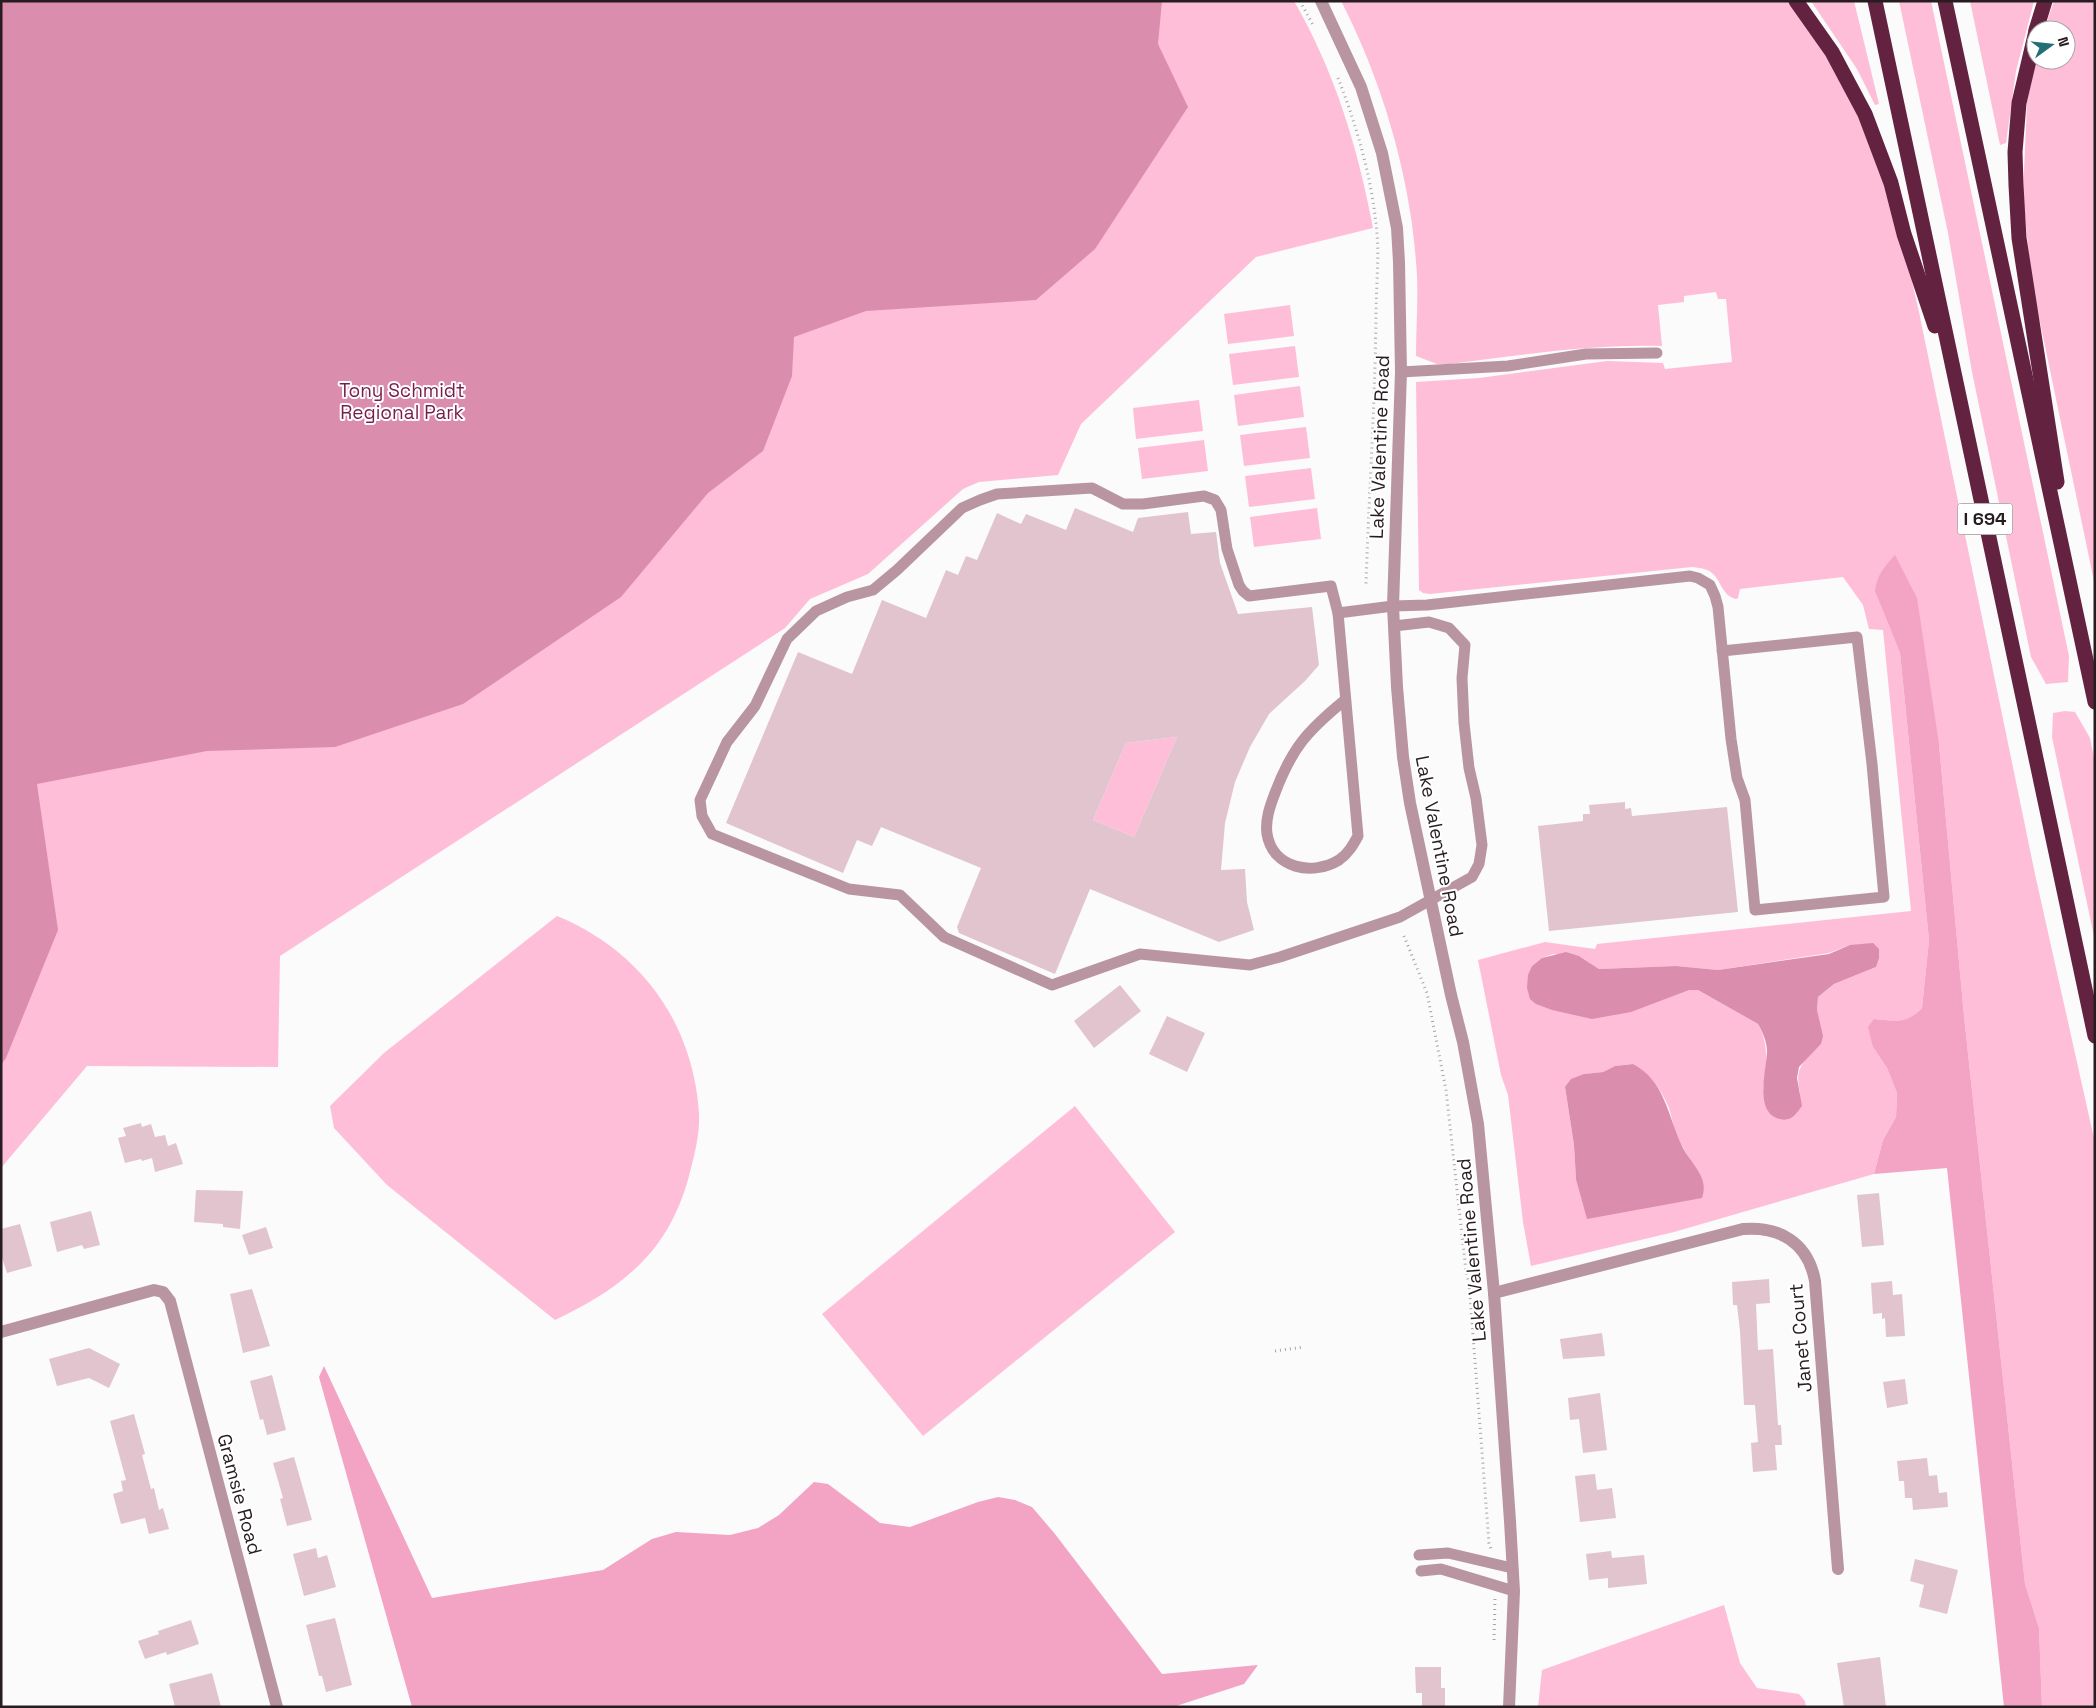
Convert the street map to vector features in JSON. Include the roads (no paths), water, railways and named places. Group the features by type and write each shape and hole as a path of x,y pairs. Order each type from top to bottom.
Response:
{"highway":[{"path":"1796,1 1832,52 1865,114 1890,183 1904,234 1958,396"},
{"name":"I 694","path":"1875,1 2095,1036"},
{"path":"1945,1 2095,702"},
{"path":"2039,20 2045,1"},
{"path":"2026,69 2016,125 2016,185 2019,238 2083,649"}],"street":[{"name":"Lake Valentine Road","path":"1321,1 1361,87 1382,153 1391,191 1399,262 1401,372 1393,606 1403,757 1429,899 1472,1086 1478,1124 1494,1293 1514,1591 1510,1707"},
{"name":"Janet Court","path":"1494,1293 1743,1229 1770,1229 1783,1234 1799,1246 1810,1263 1815,1281 1838,1568"},
{"name":"Gramsie Road","path":"1,1332 154,1290 164,1292 170,1301 277,1707"}],"lane":[{"path":"1401,372 1508,366 1586,354 1657,353"},
{"path":"1344,700 1300,742 1285,768 1268,813 1267,833 1270,844 1278,857 1298,868 1326,867 1340,859 1351,849 1358,836 1344,700 1338,613 1331,586 1249,596 1243,591 1227,549 1221,510 1215,500 1204,496 1143,504 1123,504 1092,488 997,494 962,508 873,590 846,597 816,611 787,639 755,706 726,742 700,800 702,816 712,834 849,889 900,895 944,937 1052,985 1140,954 1250,965 1280,957 1400,917 1429,899 1472,877 1479,864 1482,845 1476,798 1468,768 1462,678 1464,645 1449,628 1429,622 1394,626"},
{"path":"1338,613 1690,576 1698,578 1710,585 1715,596 1731,739 1738,778 1745,800 1755,910 1884,897 1872,764 1857,637 1722,651"},
{"path":"1419,1555 1448,1552 1496,1566 1512,1568"},
{"path":"1421,1571 1441,1569 1514,1591"}],"park label":[{"name":"Tony Schmidt Regional Park","path":"402,401"}]}
